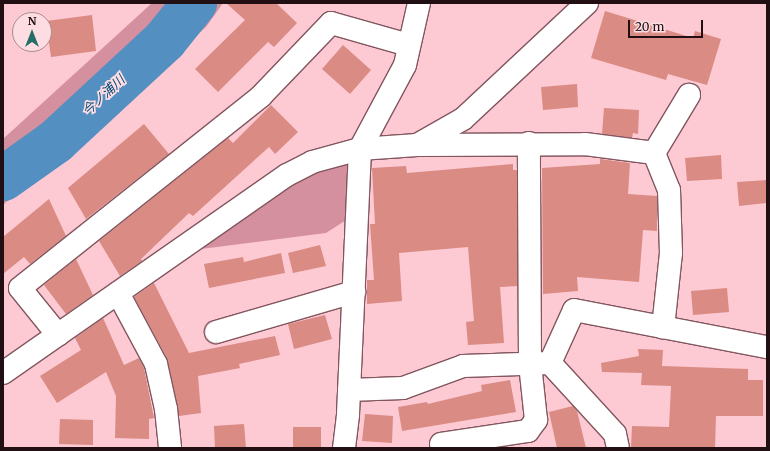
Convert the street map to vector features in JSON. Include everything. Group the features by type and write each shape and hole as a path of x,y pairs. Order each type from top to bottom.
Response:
{"street":[{"path":"344,448 349,390 360,149 405,65 419,3"},
{"path":"417,145 463,119 587,3"},
{"path":"58,335 20,288 261,96 331,23 409,45"},
{"path":"654,153 689,95"},
{"path":"441,444 528,432 536,420 540,364 529,143"},
{"path":"3,373 287,175 312,162 360,149 417,145 529,143 585,144 654,153"},
{"path":"654,153 669,190 671,253 663,328"},
{"path":"118,292 156,364 166,409 170,448"},
{"path":"216,332 354,292"},
{"path":"540,364 574,310 767,347"},
{"path":"349,390 403,388 463,366 540,364 615,434 618,448"}],"shaded area":[{"path":"152,3 223,3 206,27 3,205 3,139"},
{"path":"348,152 357,213 326,233 201,249 192,241"}],"building":[{"path":"226,3 276,3 297,23 274,47 268,42 218,92 195,69 245,20"},
{"path":"605,11 693,38 695,31 721,39 707,85 668,74 666,80 591,58"},
{"path":"92,15 96,51 51,57 52,20"},
{"path":"343,45 371,70 350,94 322,69"},
{"path":"577,84 578,107 543,110 541,87"},
{"path":"271,105 298,132 275,154 269,147 193,216 189,213 141,259 142,261 120,276 99,241 228,138 233,143"},
{"path":"604,108 639,110 638,134 633,133 632,138 602,134"},
{"path":"144,124 169,154 86,219 68,188"},
{"path":"721,155 722,179 687,181 685,158"},
{"path":"600,159 630,163 628,194 657,196 657,231 643,230 639,282 577,277 578,291 543,294 542,168 600,164"},
{"path":"513,164 513,170 517,170 517,286 500,287 504,343 468,345 466,322 474,321 468,247 399,253 402,301 367,304 367,280 374,280 370,224 375,224 372,168 406,166 407,173"},
{"path":"767,180 767,203 739,206 737,182"},
{"path":"49,199 66,236 30,264 24,257 3,274 3,237"},
{"path":"320,245 326,266 293,273 288,253"},
{"path":"281,253 285,273 209,288 204,264 243,257 244,262"},
{"path":"76,259 93,295 66,314 44,285"},
{"path":"154,283 189,353 275,336 280,355 239,364 240,368 198,376 201,413 179,416 167,358 134,297"},
{"path":"727,288 729,312 693,315 691,291"},
{"path":"325,315 332,339 294,349 288,324"},
{"path":"103,318 124,365 139,358 144,368 154,418 149,419 149,439 115,438 116,396 106,372 57,403 40,376 81,350 75,338"},
{"path":"638,349 663,350 662,366 748,369 748,380 763,380 763,416 716,416 715,448 631,448 632,426 669,427 671,386 641,385 642,373 602,372 601,363 639,356"},
{"path":"510,380 516,412 402,431 398,407 427,402 428,404 482,391 481,385"},
{"path":"573,406 577,411 586,448 557,448 549,412"},
{"path":"365,414 393,416 392,443 362,441"},
{"path":"60,419 93,420 93,445 59,444"},
{"path":"244,424 246,448 215,448 214,426"},
{"path":"293,427 321,427 321,448 293,448"}],"waterway":[{"name":"今ノ浦川","path":"3,178 55,141 164,40 194,3"}]}
